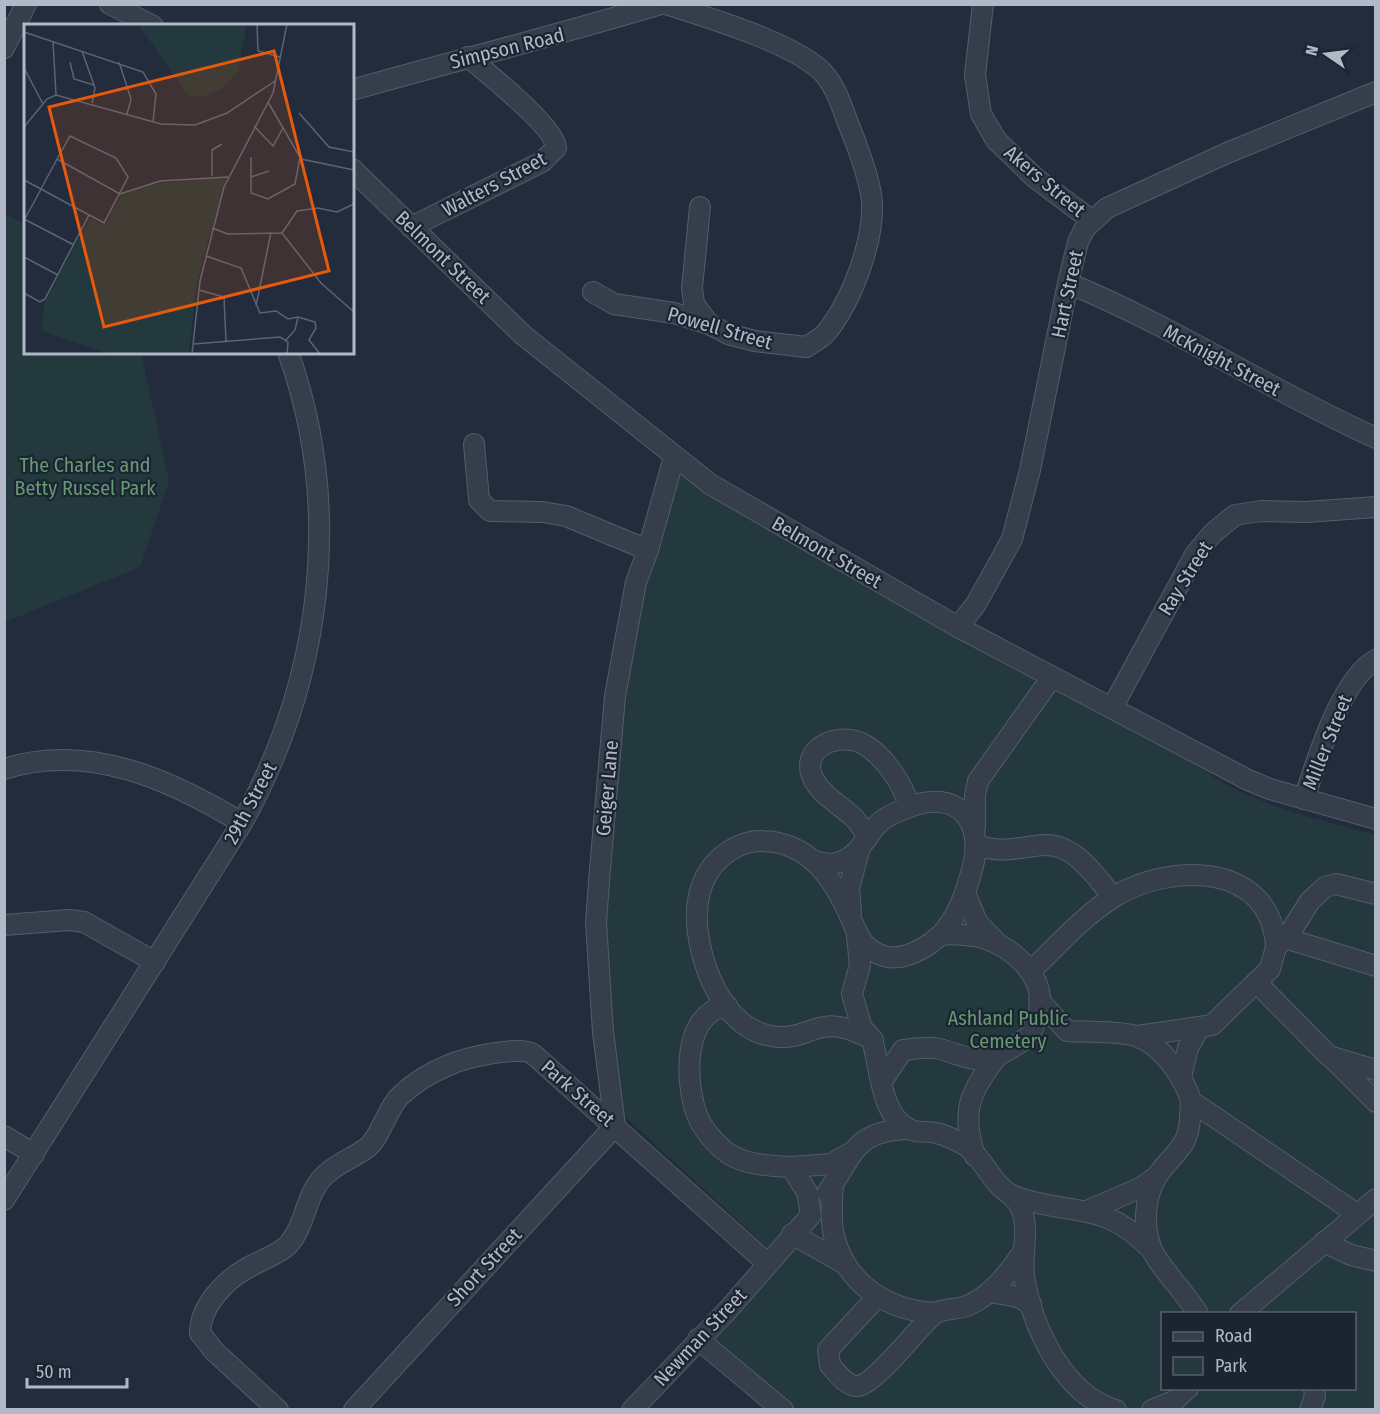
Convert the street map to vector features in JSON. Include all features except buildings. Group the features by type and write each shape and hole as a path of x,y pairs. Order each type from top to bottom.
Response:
{"street":[{"path":"4,48 26,4"},
{"path":"110,4 149,24"},
{"name":"Simpson Road","path":"354,89 468,57 537,42 661,4"},
{"name":"Powell Street","path":"593,292 614,304 674,313 710,324 728,334 776,345 806,347 824,334 855,282 866,251 872,200 855,141 841,104 820,70 795,53 714,19 666,4"},
{"name":"Akers Street","path":"983,4 975,75 981,114 996,140 1035,177 1091,220"},
{"name":"Walters Street","path":"411,228 542,162 556,148 553,136 504,87 468,57"},
{"name":"Hart Street","path":"958,627 976,604 1012,539 1030,470 1078,242 1091,220 1107,208 1227,153 1376,92"},
{"name":"Belmont Street","path":"354,171 523,335 674,457 732,498 958,627 1248,780 1304,799 1376,819"},
{"path":"700,207 693,288 694,304 710,324"},
{"name":"McKnight Street","path":"1068,283 1110,300 1333,419 1376,438"},
{"name":"29th Street","path":"4,1200 242,823 278,752 297,698 310,642 320,545 316,477 304,409 289,354"},
{"path":"474,444 479,500 490,511 542,512 566,516 648,550"},
{"name":"Geiger Lane","path":"615,1126 603,1032 596,922 615,696 636,582 648,550 674,457"},
{"name":"Ray Street","path":"1112,708 1196,553 1213,533 1235,515 1261,511 1306,512 1376,507"},
{"name":"Miller Street","path":"1304,799 1322,745 1350,685 1365,666 1376,660"},
{"path":"815,861 837,864 864,844 887,817 909,807 963,793 978,781 1052,677"},
{"path":"908,1129 893,1113 882,1087 872,1039 862,1028 855,987 860,965 849,888 864,844 853,817 828,798 815,783 811,759 819,746 836,739 856,741 866,746 882,760 894,777 909,807"},
{"path":"4,769 19,764 57,760 76,760 127,769 192,793 242,823"},
{"path":"824,1027 843,1009 855,987 875,966 913,953 940,935 954,920 966,895 974,865 975,795 978,781"},
{"path":"941,799 965,813 975,836 1007,851 1046,845 1056,846 1084,862 1113,897"},
{"path":"896,957 871,951 855,929 815,861 803,851 781,841 756,840 732,849 711,867 699,891 696,918 709,978 707,1012 700,1021 692,1047 690,1069 691,1092 702,1125 727,1152 736,1158 791,1167 831,1164 879,1132 908,1129 937,1133 969,1148 1019,1203 1023,1213 1024,1275 1031,1304 1047,1343 1059,1364 1077,1385 1099,1403 1116,1410"},
{"path":"1031,971 1087,918 1113,897 1140,885 1171,877 1202,876 1234,881 1252,892 1266,909 1280,943"},
{"path":"975,1156 967,1121 970,1101 977,1082 996,1058 1029,1036 1067,1030 1138,1036 1212,1025 1270,969 1280,943 1310,901 1325,887 1336,884 1376,894"},
{"path":"966,895 977,922 999,945"},
{"path":"4,925 69,920 84,922 154,962"},
{"path":"940,935 975,936 999,945 1019,958 1031,971 1037,982 1039,1000 1038,1016 1029,1036"},
{"path":"1280,943 1376,966"},
{"path":"709,978 727,1006 754,1029 777,1037 802,1035 824,1027 847,1028 886,1048 903,1050 929,1048 973,1060 996,1058"},
{"path":"1256,982 1376,1102"},
{"path":"1039,1000 1067,1030"},
{"path":"707,1012 727,1006"},
{"path":"1181,1077 1188,1048 1199,1028"},
{"path":"1089,1210 1142,1187 1157,1176 1172,1161 1186,1138 1190,1125 1191,1101 1181,1077 1168,1059 1138,1036"},
{"path":"868,1138 877,1115 882,1087 903,1050"},
{"name":"Park Street","path":"278,1410 211,1346 200,1333 200,1321 213,1299 227,1282 287,1245 302,1226 312,1194 323,1177 370,1145 399,1097 412,1086 449,1065 504,1052 529,1052 768,1264"},
{"path":"1329,1056 1376,1070"},
{"path":"1191,1101 1357,1215"},
{"name":"Short Street","path":"354,1410 615,1126"},
{"path":"4,1136 34,1154"},
{"path":"850,1153 833,1184 834,1236 845,1264 859,1281 877,1296 901,1308 934,1312 968,1305 990,1292 1006,1276 1023,1252"},
{"path":"791,1167 807,1192 811,1215"},
{"path":"1152,1250 1146,1225 1146,1206 1157,1176"},
{"name":"Newman Street","path":"632,1410 768,1264 811,1215 833,1184"},
{"path":"1012,1196 1042,1206 1089,1210 1120,1223 1152,1250 1188,1295 1197,1312"},
{"path":"1242,1312 1376,1199"},
{"path":"792,1234 845,1264"},
{"path":"1324,1242 1351,1255 1376,1261"},
{"path":"990,1292 1018,1297 1031,1304"},
{"path":"877,1296 828,1350 830,1365 852,1385 859,1386 874,1377 934,1312"},
{"path":"698,1339 777,1408"},
{"path":"1152,1410 1174,1401 1187,1390"},
{"path":"1310,1410 1315,1396 1314,1390"}],"green space":[{"name":"The Charles and Betty Russel Park","path":"4,214 24,224 24,354 139,354 142,357 169,481 140,567 5,622"},
{"name":"Ashland Public Cemetery","path":"676,471 750,518 943,631 1195,763 1236,789 1281,808 1375,835 1375,1409 794,1409 715,1338 783,1262 620,1112 602,924 621,710 635,617"}]}
